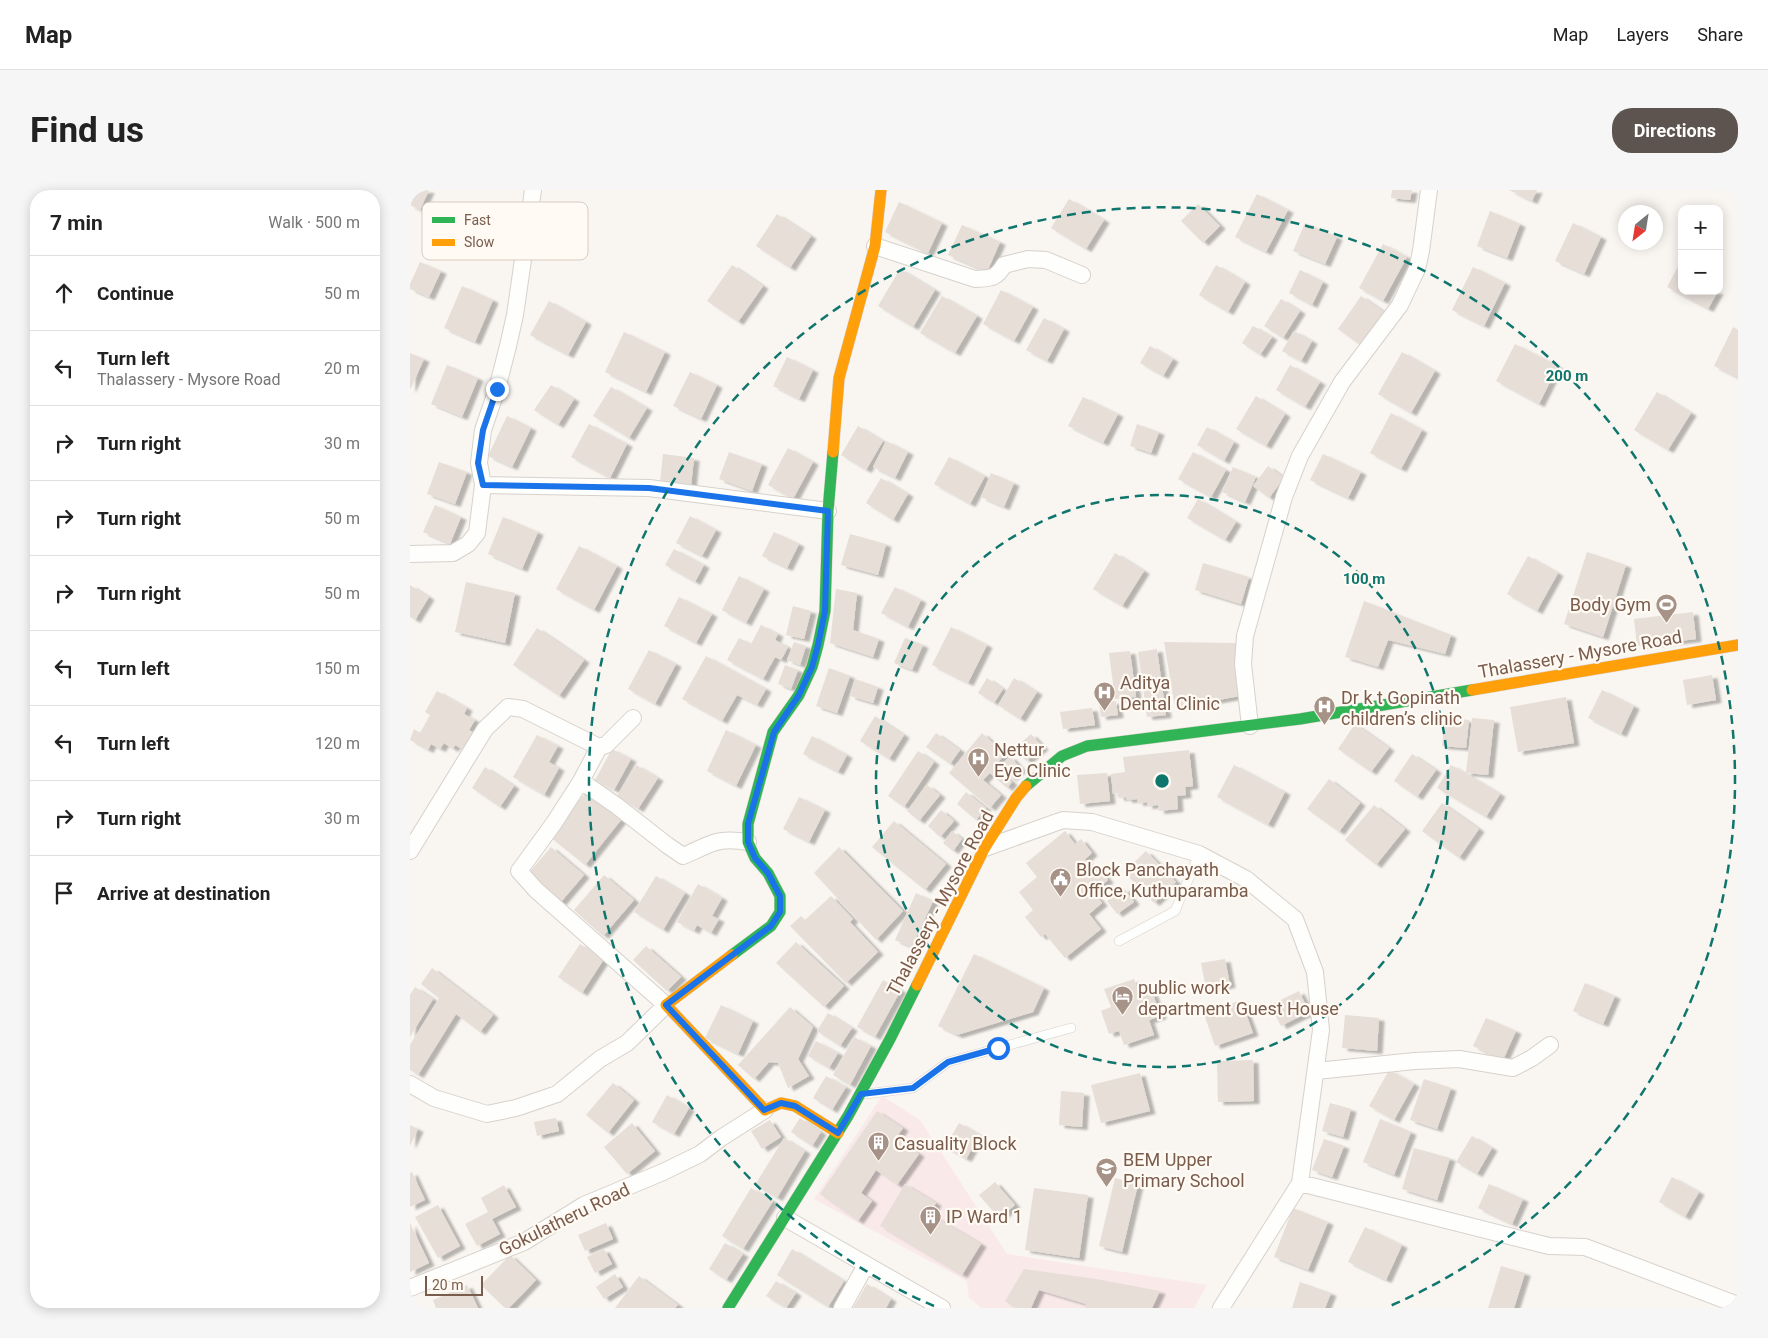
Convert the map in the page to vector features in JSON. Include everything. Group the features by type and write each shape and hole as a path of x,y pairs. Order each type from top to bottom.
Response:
{"main road":[{"path":"838,1133 795,1106 781,1103 764,1110 666,1005 771,926 780,912 780,896 768,873 755,858 748,842 748,824 774,732 799,695 812,667 818,645 825,611 828,511 839,378 875,246 881,190"},
{"name":"Thalassery - Mysore Road","path":"728,1308 861,1094 984,849 1016,798 1029,782 1062,756 1087,746 1250,726 1738,645"}],"street":[{"path":"1250,726 1244,664 1245,636 1284,497 1300,456 1342,382 1400,305 1417,269 1429,190"},
{"path":"875,246 975,279 991,278 998,275 1004,265 1028,260 1046,260 1082,275"},
{"path":"410,554 453,553 468,544 477,533 483,485 478,463 483,430 497,389 508,346 522,260"},
{"path":"483,485 649,488 828,511"},
{"path":"410,852 485,729 508,708 523,709 600,747"},
{"path":"410,1084 434,1098 487,1114 516,1108 557,1094 600,1059 627,1043 666,1005 536,890 519,871 554,823 600,747 606,745 633,718"},
{"path":"581,781 683,856 698,851 712,843 733,840 748,842"},
{"path":"984,849 1063,820 1092,822 1199,854 1246,880 1296,919 1315,972 1321,1030 1300,1183 1221,1308"},
{"path":"1316,1071 1415,1061 1459,1059 1513,1068 1550,1045"},
{"name":"Gokulatheru Road","path":"410,1288 524,1242 584,1205 663,1172 700,1154 764,1110"},
{"path":"1300,1183 1549,1246 1585,1247 1738,1305"},
{"path":"785,1218 942,1308"},
{"path":"842,1308 866,1265"}],"lane":[{"path":"1120,941 1175,911 1199,854"},
{"path":"861,1094 913,1088 948,1062 1071,1028"}],"shaded area":[{"path":"882,1096 920,1120 1007,1254 1207,1285 1194,1308 981,1308 969,1298 967,1281 814,1199"}],"building":[{"path":"410,190 429,190 420,210 410,205"},
{"path":"1392,190 1412,190 1410,200 1391,198"},
{"path":"1509,190 1537,190 1532,201"},
{"path":"1257,194 1288,210 1266,252 1235,237"},
{"path":"1069,199 1104,220 1086,249 1051,228"},
{"path":"899,202 942,223 928,253 885,232"},
{"path":"1198,204 1220,226 1203,243 1181,221"},
{"path":"1490,211 1520,224 1507,258 1477,246"},
{"path":"777,214 811,236 790,268 756,246"},
{"path":"1305,223 1337,237 1325,264 1293,251"},
{"path":"1573,223 1601,237 1584,274 1555,261"},
{"path":"962,225 1000,242 987,272 948,255"},
{"path":"1383,244 1407,257 1383,301 1359,288"},
{"path":"420,262 441,271 429,297 410,289 410,284"},
{"path":"732,265 763,286 738,322 707,301"},
{"path":"1216,265 1245,282 1228,312 1199,295"},
{"path":"1678,266 1678,293 1667,287"},
{"path":"1473,267 1505,283 1484,326 1452,310"},
{"path":"900,269 935,290 913,327 878,306"},
{"path":"1300,270 1323,282 1312,305 1289,293"},
{"path":"462,286 493,300 475,342 444,328"},
{"path":"1001,290 1033,307 1014,341 983,324"},
{"path":"1682,295 1716,295 1708,309"},
{"path":"942,296 977,316 955,353 920,333"},
{"path":"1361,296 1384,312 1360,345 1338,329"},
{"path":"1281,299 1300,311 1283,338 1264,326"},
{"path":"549,301 586,322 568,355 530,335"},
{"path":"1044,318 1064,329 1047,361 1026,350"},
{"path":"1253,326 1272,337 1260,355 1242,343"},
{"path":"1733,327 1738,330 1738,378 1714,366"},
{"path":"1294,331 1312,341 1301,361 1282,351"},
{"path":"624,332 665,352 646,392 605,372"},
{"path":"1515,344 1558,366 1539,404 1496,381"},
{"path":"1150,346 1173,359 1163,376 1140,363"},
{"path":"1402,352 1435,371 1411,413 1378,394"},
{"path":"410,353 424,359 410,390"},
{"path":"787,357 813,370 799,399 773,386"},
{"path":"447,365 478,378 462,417 431,404"},
{"path":"1290,365 1320,382 1305,407 1276,390"},
{"path":"690,372 717,385 701,419 673,406"},
{"path":"551,385 574,399 558,425 534,410"},
{"path":"611,387 647,408 629,438 593,416"},
{"path":"1657,392 1691,413 1668,450 1634,430"},
{"path":"1256,396 1285,414 1266,446 1236,429"},
{"path":"1083,397 1118,414 1103,443 1068,426"},
{"path":"1391,413 1422,430 1401,469 1370,453"},
{"path":"507,416 531,428 512,467 488,456"},
{"path":"589,424 627,444 610,478 571,457"},
{"path":"1137,424 1159,432 1151,453 1130,446"},
{"path":"858,426 883,441 866,470 841,455"},
{"path":"1207,427 1234,442 1224,461 1197,445"},
{"path":"886,441 908,452 895,478 873,467"},
{"path":"788,448 813,462 793,499 768,485"},
{"path":"729,452 762,464 752,491 719,479"},
{"path":"1193,452 1226,470 1211,497 1178,479"},
{"path":"663,454 694,458 691,486 660,482"},
{"path":"1323,454 1361,472 1348,498 1310,480"},
{"path":"949,457 985,476 970,504 934,484"},
{"path":"439,462 467,472 455,504 427,494"},
{"path":"1268,466 1284,478 1269,498 1253,486"},
{"path":"1233,467 1256,477 1245,502 1222,492"},
{"path":"991,473 1014,483 1004,507 981,497"},
{"path":"881,478 908,494 893,520 866,503"},
{"path":"1198,499 1236,522 1225,540 1187,518"},
{"path":"435,505 461,517 450,544 423,532"},
{"path":"690,516 716,530 702,556 676,543"},
{"path":"503,517 538,532 522,569 488,554"},
{"path":"774,532 799,544 787,568 762,556"},
{"path":"850,534 886,544 878,575 841,565"},
{"path":"579,546 617,566 594,610 556,589"},
{"path":"674,549 704,565 695,582 665,565"},
{"path":"1587,552 1626,565 1603,637 1564,624"},
{"path":"1115,553 1144,571 1122,606 1093,589"},
{"path":"1528,556 1558,573 1537,611 1507,594"},
{"path":"1203,563 1249,577 1241,604 1195,590"},
{"path":"739,576 764,589 746,623 722,610"},
{"path":"466,582 515,593 505,643 455,632"},
{"path":"410,585 429,597 415,620 410,617"},
{"path":"895,587 921,600 908,627 881,613"},
{"path":"836,589 857,593 853,630 879,639 873,657 830,643"},
{"path":"679,597 712,614 696,643 664,626"},
{"path":"1364,601 1451,635 1445,654 1388,640 1378,667 1345,657"},
{"path":"793,606 811,611 804,639 786,635"},
{"path":"1693,612 1696,639 1637,646 1634,619"},
{"path":"761,625 778,634 775,640 788,647 781,660 775,657 763,679 727,660 739,638 751,644"},
{"path":"951,627 987,645 968,683 932,665"},
{"path":"537,628 584,660 559,696 513,665"},
{"path":"905,638 923,645 912,670 894,663"},
{"path":"794,642 806,646 800,665 787,660"},
{"path":"1164,642 1238,643 1240,696 1175,708"},
{"path":"1157,649 1166,715 1147,717 1138,652"},
{"path":"649,650 676,664 655,704 628,689"},
{"path":"1130,651 1136,697 1115,699 1109,653"},
{"path":"706,656 766,689 757,705 737,695 722,721 682,699"},
{"path":"785,665 798,670 791,689 778,684"},
{"path":"829,668 850,676 837,713 816,706"},
{"path":"1712,675 1716,700 1687,705 1683,680"},
{"path":"987,678 1003,689 994,703 978,693"},
{"path":"1014,678 1037,692 1020,719 998,705"},
{"path":"855,679 878,687 873,703 850,696"},
{"path":"1602,690 1634,706 1621,734 1588,718"},
{"path":"437,691 467,708 464,714 475,720 469,730 476,734 466,751 455,745 453,749 444,743 440,749 431,744 428,750 410,740 414,729 420,733 430,715 425,712"},
{"path":"1566,697 1574,743 1518,752 1510,707"},
{"path":"1116,701 1118,715 1101,717 1099,703"},
{"path":"1092,708 1095,725 1063,729 1060,712"},
{"path":"875,716 904,735 889,759 860,741"},
{"path":"1445,717 1469,720 1466,748 1442,746"},
{"path":"1472,718 1494,720 1488,775 1466,773"},
{"path":"1355,724 1389,748 1371,772 1338,749"},
{"path":"726,730 756,745 736,786 707,771"},
{"path":"936,733 960,750 950,764 926,747"},
{"path":"982,733 1005,754 994,767 1012,782 1007,788 990,773 983,780 1001,795 990,808 949,773"},
{"path":"1031,734 1043,747 1026,761 1015,748"},
{"path":"537,735 558,746 549,762 559,768 544,795 513,777"},
{"path":"812,736 847,755 838,772 803,754"},
{"path":"612,749 631,759 614,790 595,780"},
{"path":"1189,750 1193,786 1185,787 1186,795 1177,796 1178,809 1159,811 1158,805 1147,806 1147,802 1138,803 1137,799 1127,800 1126,797 1119,798 1118,793 1113,794 1111,774 1125,772 1123,757"},
{"path":"918,751 934,762 904,807 888,796"},
{"path":"1412,754 1436,770 1417,797 1394,781"},
{"path":"1010,756 1021,769 1011,778 1000,766"},
{"path":"636,765 658,778 638,809 617,796"},
{"path":"1234,765 1285,792 1268,825 1217,797"},
{"path":"1451,765 1500,794 1486,817 1437,788"},
{"path":"485,767 514,786 500,807 472,788"},
{"path":"1107,773 1110,801 1080,804 1077,775"},
{"path":"1329,779 1360,803 1339,832 1307,809"},
{"path":"927,785 940,795 919,821 907,811"},
{"path":"586,792 621,820 585,865 550,837"},
{"path":"966,792 986,808 976,820 957,804"},
{"path":"799,797 825,810 809,842 783,829"},
{"path":"1442,803 1479,829 1459,858 1422,831"},
{"path":"1374,805 1405,829 1376,865 1345,840"},
{"path":"941,810 954,821 940,837 928,826"},
{"path":"894,821 946,864 925,890 872,847"},
{"path":"952,831 962,839 953,851 943,843"},
{"name":"Block Panchayath Office, Kuthuparamba","path":"1065,831 1075,844 1081,839 1092,853 1085,859 1092,868 1096,865 1108,880 1093,892 1102,903 1089,914 1101,929 1065,958 1045,934 1041,937 1025,917 1033,910 1019,892 1037,877 1026,863"},
{"path":"551,847 584,875 560,903 527,875"},
{"path":"839,847 903,911 876,940 814,873"},
{"path":"1146,851 1176,882 1154,903 1124,872"},
{"path":"604,875 634,900 603,936 574,910"},
{"path":"656,876 685,893 663,930 634,912"},
{"path":"698,884 722,898 712,916 719,919 711,933 697,925 694,931 677,922"},
{"path":"1124,888 1134,902 1117,914 1107,901"},
{"path":"916,893 933,901 912,947 895,940"},
{"path":"831,896 853,919 850,922 878,952 846,983 790,926 801,916 805,920"},
{"path":"796,942 844,986 824,1007 776,963"},
{"path":"580,944 604,959 582,993 558,977"},
{"path":"646,946 681,977 667,991 633,960"},
{"path":"974,954 1044,988 1033,1012 957,1035 938,1026"},
{"path":"1225,959 1230,985 1206,989 1201,963"},
{"path":"432,968 493,1015 480,1032 456,1014 418,1075 410,1070 410,1045 439,998 421,984"},
{"path":"1134,979 1141,996 1152,992 1161,1016 1149,1020 1154,1035 1124,1045 1119,1031 1109,1034 1101,1011 1111,1007 1104,989"},
{"path":"883,980 901,990 875,1037 857,1027"},
{"path":"1585,983 1615,996 1603,1024 1573,1011"},
{"path":"415,987 433,999 410,1037 410,995"},
{"path":"1299,991 1309,1012 1281,1026 1270,1005"},
{"path":"1241,1000 1253,1033 1215,1046 1204,1014"},
{"path":"721,1005 753,1021 738,1054 705,1038"},
{"path":"790,1007 813,1027 798,1059 809,1076 788,1088 778,1063 769,1062 754,1079 738,1065"},
{"path":"828,1013 852,1028 840,1046 817,1031"},
{"path":"1345,1015 1379,1018 1377,1051 1342,1048"},
{"path":"1486,1018 1516,1031 1503,1060 1473,1046"},
{"path":"854,1037 871,1046 850,1085 833,1075"},
{"path":"816,1041 838,1053 829,1068 808,1056"},
{"path":"1253,1060 1254,1101 1218,1102 1217,1061"},
{"path":"1389,1070 1414,1084 1394,1120 1369,1106"},
{"path":"1140,1073 1150,1111 1101,1123 1091,1085"},
{"path":"826,1076 846,1087 832,1110 813,1098"},
{"path":"1424,1079 1451,1088 1437,1129 1410,1120"},
{"path":"613,1083 634,1100 608,1133 586,1115"},
{"path":"1061,1091 1084,1093 1082,1127 1059,1125"},
{"path":"667,1095 689,1108 674,1134 652,1122"},
{"path":"1330,1103 1351,1109 1343,1137 1322,1131"},
{"name":"Casuality Block","path":"877,1111 903,1128 896,1138 919,1154 897,1185 876,1170 861,1193 872,1201 858,1221 820,1194"},
{"path":"556,1118 559,1131 537,1136 534,1122"},
{"path":"800,1118 821,1132 812,1146 791,1132"},
{"path":"1380,1119 1411,1132 1394,1175 1363,1162"},
{"path":"770,1120 781,1137 762,1149 751,1131"},
{"path":"632,1123 655,1151 627,1174 604,1147"},
{"path":"959,1123 980,1135 966,1159 945,1147"},
{"path":"410,1125 418,1129 410,1146"},
{"path":"1472,1136 1492,1148 1477,1174 1456,1162"},
{"path":"784,1138 805,1151 777,1198 755,1185"},
{"path":"1324,1139 1344,1146 1332,1177 1312,1170"},
{"path":"1414,1148 1450,1158 1437,1200 1402,1189"},
{"path":"412,1172 425,1200 410,1207 410,1173"},
{"path":"1672,1177 1699,1192 1685,1217 1659,1202"},
{"name":"BEM Upper Primary School","path":"1115,1178 1138,1184 1122,1252 1099,1246"},
{"path":"995,1182 1015,1205 999,1218 979,1195"},
{"name":"IP Ward 1","path":"905,1184 936,1203 930,1214 981,1244 962,1275 880,1226"},
{"path":"1489,1184 1523,1199 1512,1224 1478,1208"},
{"path":"504,1185 516,1207 492,1219 500,1234 477,1246 465,1224 488,1212 481,1198"},
{"path":"751,1188 773,1201 743,1249 722,1236"},
{"name":"BEM Upper Primary School","path":"1034,1188 1088,1195 1079,1258 1025,1250"},
{"path":"438,1205 460,1246 438,1258 415,1217"},
{"path":"1293,1208 1328,1222 1308,1270 1274,1257"},
{"path":"410,1223 429,1263 410,1272"},
{"path":"606,1223 613,1239 585,1251 578,1235"},
{"path":"1365,1227 1402,1245 1386,1280 1348,1262"},
{"path":"725,1243 743,1254 726,1280 709,1269"},
{"path":"604,1249 612,1264 595,1273 587,1257"},
{"path":"792,1249 844,1281 828,1307 777,1275"},
{"path":"510,1255 536,1280 509,1308 505,1308 481,1285"},
{"path":"1501,1266 1525,1273 1514,1308 1488,1308"},
{"path":"1024,1269 1096,1279 1160,1291 1152,1308 1085,1308 1086,1304 1039,1290 1031,1308 1015,1308 1005,1301"},
{"path":"615,1274 623,1287 604,1299 596,1287"},
{"path":"639,1276 678,1305 675,1308 615,1308"},
{"path":"776,1281 796,1293 786,1308 766,1296"},
{"path":"1300,1282 1331,1293 1325,1308 1292,1308"},
{"path":"867,1284 891,1299 886,1308 853,1308"},
{"path":"467,1285 478,1308 436,1308 433,1300"}],"traffic: fast":[{"path":"732,955 771,926 780,912 780,896 768,873 755,858 748,842 748,824 773,732 799,695 812,667 818,645 825,611 828,511 833,452"},
{"path":"1026,786 1062,756 1087,746 1300,719 1472,690"},
{"path":"728,1308 848,1116 917,985"}],"traffic: slow":[{"path":"833,452 839,378 875,246 881,190"},
{"path":"1472,690 1738,645"},
{"path":"917,985 984,849 1016,798 1026,786"},
{"path":"732,955 666,1005 765,1110 781,1103 795,1106 838,1133"}],"place":[{"name":"Body Gym","path":"1667,623"},
{"name":"Aditya Dental Clinic","path":"1104,711"},
{"name":"Dr k t Gopinath children’s clinic","path":"1325,726"},
{"name":"Nettur Eye Clinic","path":"978,778"},
{"name":"Block Panchayath Office, Kuthuparamba","path":"1060,898"},
{"name":"public work department Guest House","path":"1122,1016"},
{"name":"Casuality Block","path":"878,1162"},
{"name":"BEM Upper Primary School","path":"1107,1188"},
{"name":"IP Ward 1","path":"930,1235"}],"route":[{"path":"497,389 483,430 478,463 483,485 649,488 828,511 828,567 825,611 818,645 812,667 799,695 774,732 748,824 748,842 755,858 768,873 780,896 780,912 771,926 666,1005 764,1110 781,1103 795,1106 838,1133 861,1094 913,1088 948,1062 998,1048"}]}
